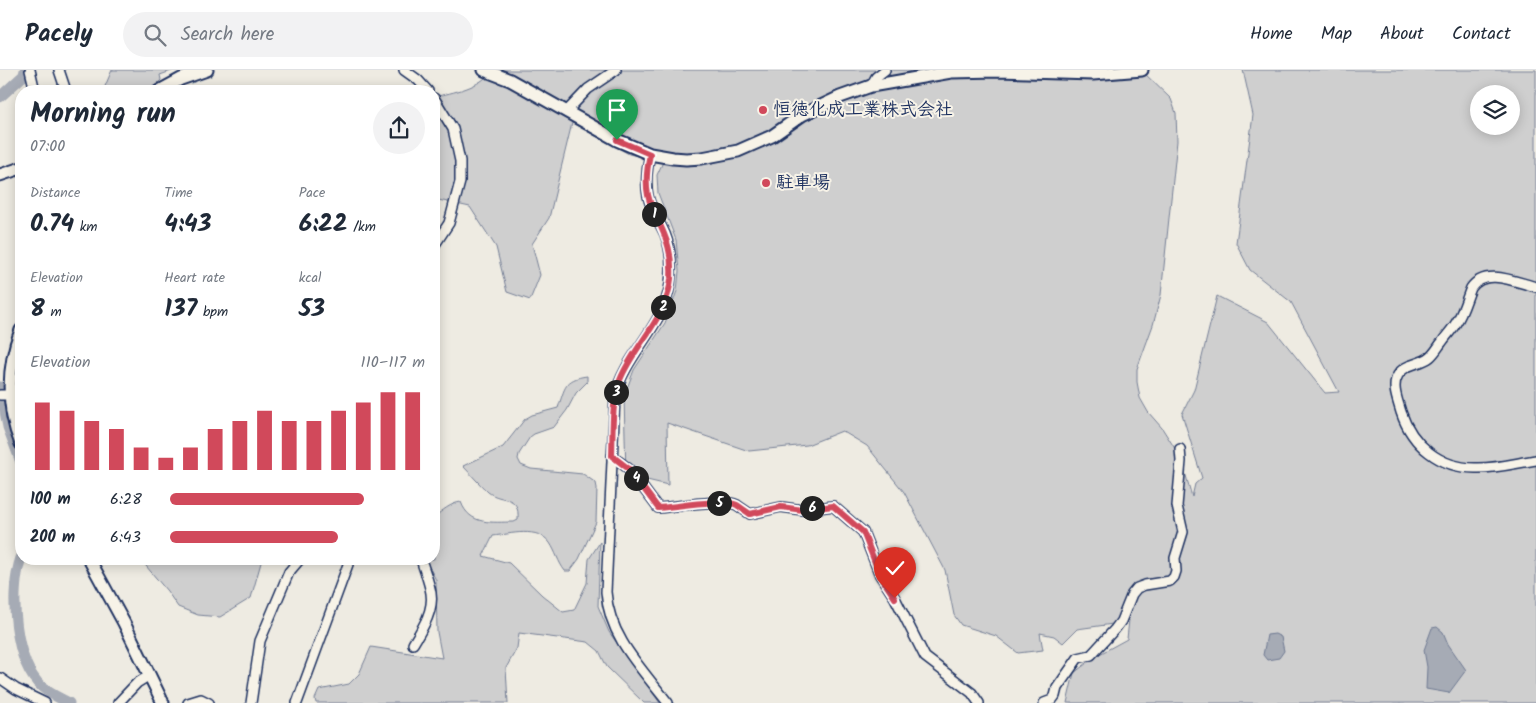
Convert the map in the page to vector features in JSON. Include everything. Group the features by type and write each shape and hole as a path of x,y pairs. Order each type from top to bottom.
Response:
{"main road":[{"path":"170,85 207,70"},
{"path":"484,70 510,80 617,140 650,154 686,159 738,151 772,136 802,115 871,86 951,72 981,70 1093,74 1142,70"},
{"path":"0,174 15,170"},
{"path":"15,349 10,396 11,410 15,424"},
{"path":"92,565 163,703"}],"street":[{"path":"30,70 34,85"},
{"path":"59,70 64,85"},
{"path":"404,70 423,85"},
{"path":"566,112 588,89 616,70"},
{"path":"871,86 876,77 885,70"},
{"path":"440,108 453,129 460,161 460,182 449,223 440,237"},
{"path":"650,154 646,169 648,195 653,211 667,240 670,259 670,284 667,298 660,314 628,363 620,381 614,406 606,599 609,614 619,638 668,703"},
{"path":"1536,287 1493,276 1480,279 1471,288 1456,324 1436,351 1424,361 1403,369 1397,376 1395,384 1399,404 1409,431 1418,443 1438,458 1451,464 1475,468 1536,460"},
{"path":"1044,703 1052,700 1057,688 1078,658 1091,655 1119,625 1134,591 1140,586 1166,582 1174,577 1176,571 1174,558 1183,532 1178,506 1180,449"},
{"path":"612,456 629,469 658,508 710,502 736,504 750,514 781,507 803,510 833,506 863,532 880,575 895,598 925,657 972,693 979,703"},
{"path":"251,703 260,641 286,578 295,565"},
{"path":"297,703 348,565"},
{"path":"413,644 423,627 431,605 431,593 423,565"},
{"path":"118,703 137,683 150,675"},
{"path":"0,678 16,689 45,703"},
{"path":"188,703 201,699 210,703"}],"shaded area":[{"path":"112,70 174,70 160,75 161,80 156,85 106,85"},
{"path":"492,70 1141,70 1171,99 1176,113 1177,141 1161,295 1153,325 1137,369 1137,382 1140,398 1148,412 1162,428 1181,458 1192,497 1195,484 1202,478 1182,414 1194,390 1217,296 1268,322 1325,393 1339,392 1291,302 1250,270 1236,243 1253,115 1243,70 1536,70 1536,703 1067,703 1074,673 1096,656 1127,639 1129,620 1077,629 1063,643 1054,636 1040,633 1043,650 1018,653 996,636 961,625 954,615 945,570 904,492 867,446 842,431 807,445 749,451 667,423 668,485 626,475 624,396 634,370 665,323 677,291 679,271 676,240 658,193 657,175 663,162 629,154 572,123 549,218 532,244 540,275 530,300 507,292 496,247 470,207 440,200 440,96 474,85"},
{"path":"587,376 587,382 576,393 567,410 554,427 530,437 519,454 518,459 521,465 531,469 583,474 596,483 596,522 579,559 570,571 565,571 552,546 545,538 539,534 524,532 493,536 483,556 509,563 542,595 563,612 574,610 587,583 589,559 600,542 598,606 609,632 660,703 644,703 607,667 599,651 588,642 519,633 517,648 506,668 508,703 316,703 315,699 319,690 349,684 359,674 371,647 442,658 437,632 436,580 428,565 440,565 440,512 461,502 465,510 476,519 490,522 514,522 518,520 518,511 513,502 488,492 463,466 503,447 525,419 532,415 558,408 566,386 579,377"},
{"path":"145,565 260,565 251,598 220,617 198,615 178,607"},
{"path":"1437,627 1443,632 1448,644 1466,670 1449,693 1426,689 1427,667 1424,650 1432,628"},
{"path":"1275,634 1281,637 1284,651 1279,658 1267,660 1263,655 1267,635"}],"waterway":[{"path":"0,97 24,75 25,70"},
{"path":"0,387 8,427 15,446"},
{"path":"19,565 15,589 16,626 25,661 33,676 42,687 69,703"}],"place":[{"name":"恒徳化成工業株式会社","path":"763,110"},
{"name":"駐車場","path":"766,183"}],"route":[{"path":"617,140 650,154 646,169 648,195 653,211 667,240 671,271 670,284 664,306 628,363 617,390 614,406 612,456 629,469 658,508 710,502 736,504 750,514 781,507 803,510 833,506 863,532 880,575 895,598"}]}
